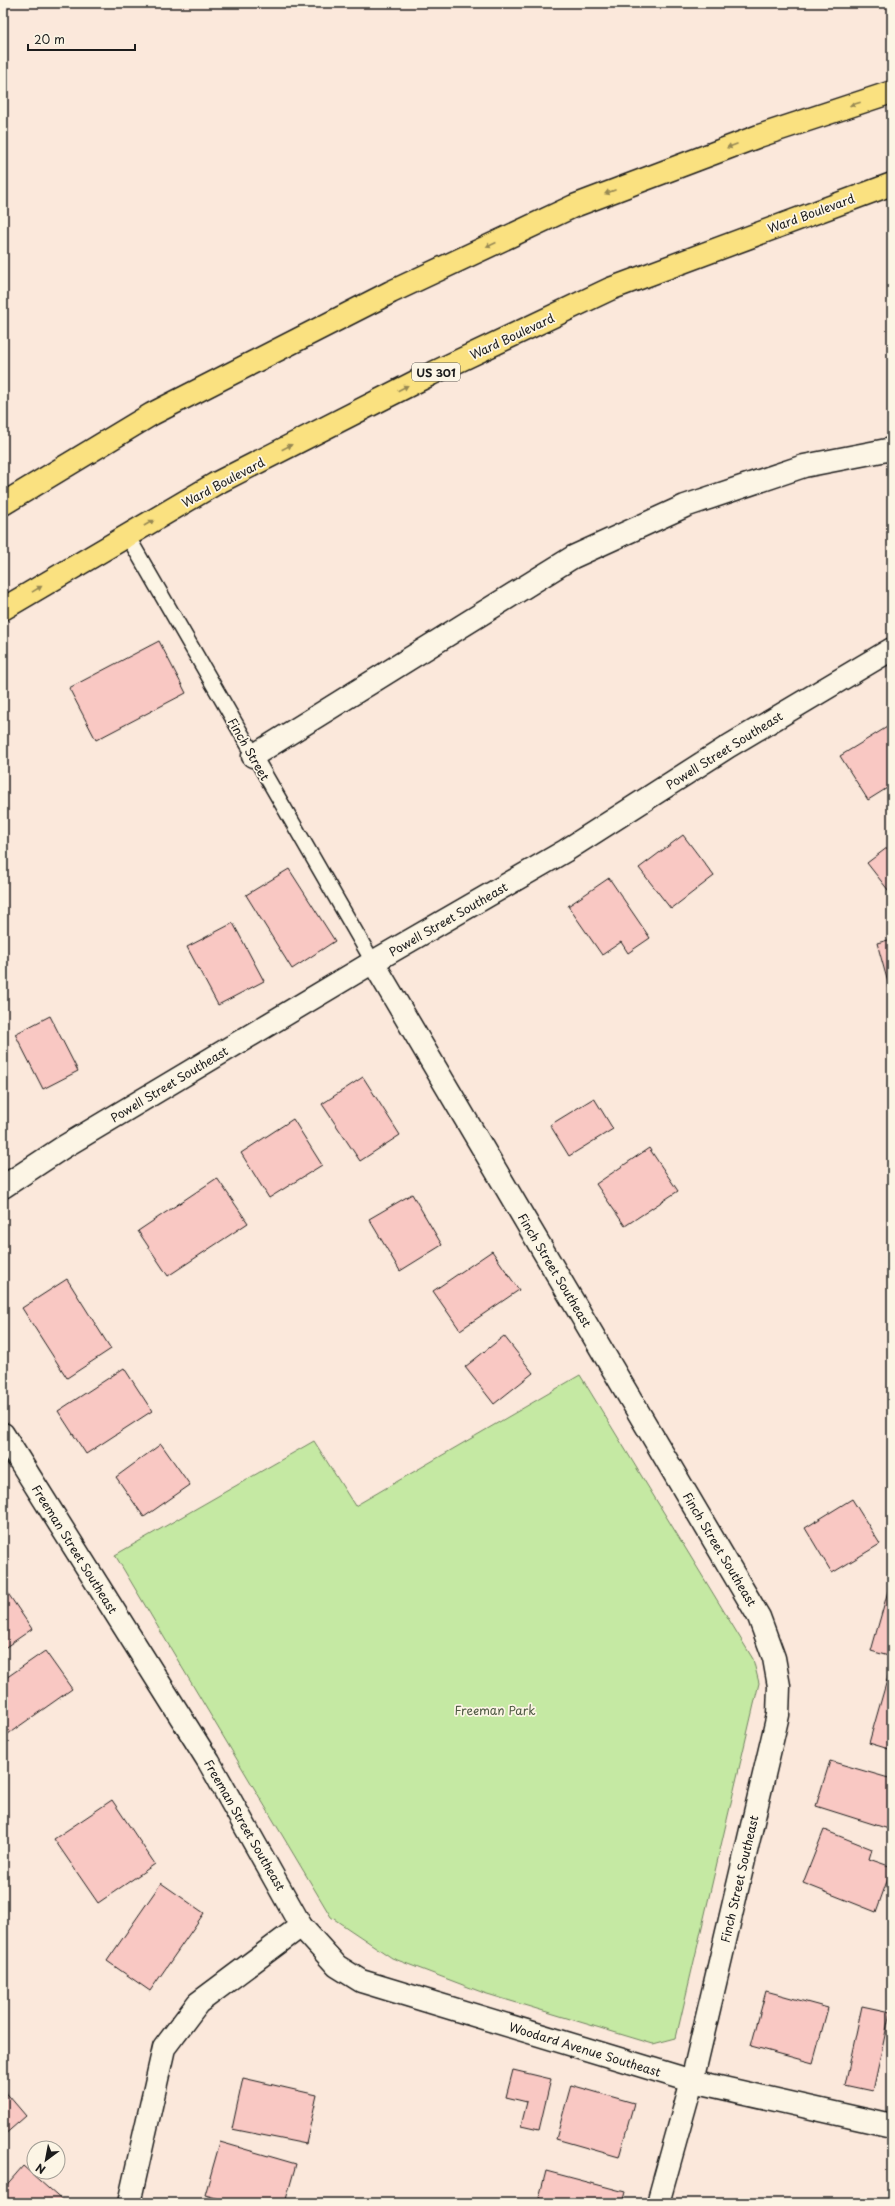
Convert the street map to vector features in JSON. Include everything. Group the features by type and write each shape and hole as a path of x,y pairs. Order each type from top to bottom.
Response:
{"highway":[{"path":"3,504 152,414 391,292 574,206 759,136 892,92"},
{"name":"Ward Boulevard","path":"3,609 215,484 410,384 610,289 892,184"}],"street":[{"path":"253,756 573,557 692,503 804,466 892,449"},
{"name":"Powell Street Southeast","path":"3,1187 69,1144 373,962 565,851 728,746 892,649"},
{"name":"Finch Street Southeast","path":"373,962 759,1617 774,1658 779,1686 778,1716 692,2081 658,2203"},
{"name":"Freeman Street Southeast","path":"3,1434 209,1762 301,1926"},
{"path":"129,2203 164,2048 198,2003 301,1926"},
{"name":"Woodard Avenue Southeast","path":"301,1926 337,1966 361,1981 692,2081 892,2126"}],"lane":[{"name":"Finch Street","path":"127,535 373,962"}],"green space":[{"name":"Freeman Park","path":"580,1375 753,1659 759,1683 676,2038 653,2044 484,1993 392,1958 331,1917 115,1555 314,1441 355,1506"}],"building":[{"path":"159,641 186,693 96,740 69,688"},
{"path":"892,724 892,785 868,800 840,756"},
{"path":"683,835 714,876 671,909 639,868"},
{"path":"892,844 892,895 867,863"},
{"path":"289,869 335,941 292,969 246,895"},
{"path":"609,878 650,938 628,953 621,942 602,955 568,906"},
{"path":"233,923 264,981 218,1005 187,947"},
{"path":"892,939 892,997 877,943"},
{"path":"50,1016 78,1071 43,1089 15,1034"},
{"path":"363,1077 400,1135 360,1161 322,1104"},
{"path":"594,1098 613,1129 569,1156 550,1125"},
{"path":"293,1119 322,1165 269,1198 241,1153"},
{"path":"649,1148 678,1191 625,1226 596,1184"},
{"path":"217,1178 248,1223 168,1276 138,1231"},
{"path":"412,1194 442,1245 400,1271 369,1219"},
{"path":"492,1251 519,1290 460,1330 433,1291"},
{"path":"67,1279 111,1349 67,1378 22,1308"},
{"path":"504,1336 533,1373 494,1404 465,1367"},
{"path":"124,1368 152,1411 86,1454 58,1411"},
{"path":"161,1444 190,1485 144,1517 116,1477"},
{"path":"852,1499 880,1544 832,1573 805,1528"},
{"path":"3,1586 32,1629 3,1649"},
{"path":"888,1591 892,1592 892,1657 871,1651"},
{"path":"45,1651 72,1689 8,1734 3,1727 3,1680"},
{"path":"889,1673 892,1674 892,1750 869,1743"},
{"path":"830,1761 892,1779 892,1830 816,1806"},
{"path":"112,1800 155,1864 98,1903 54,1839"},
{"path":"824,1830 872,1849 869,1859 892,1867 876,1912 803,1883"},
{"path":"161,1883 204,1913 150,1991 107,1961"},
{"path":"766,1991 828,2008 813,2063 751,2046"},
{"path":"862,2006 890,2012 873,2091 845,2085"},
{"path":"513,2070 551,2079 539,2130 521,2126 527,2102 506,2097"},
{"path":"243,2078 317,2095 306,2144 232,2129"},
{"path":"571,2085 634,2103 619,2157 556,2139"},
{"path":"3,2089 26,2116 3,2136"},
{"path":"220,2142 296,2164 285,2203 235,2203 205,2195"},
{"path":"23,2166 26,2169 26,2180 39,2180 65,2203 3,2203 3,2189"},
{"path":"546,2171 625,2192 622,2203 556,2203 539,2198"}]}
